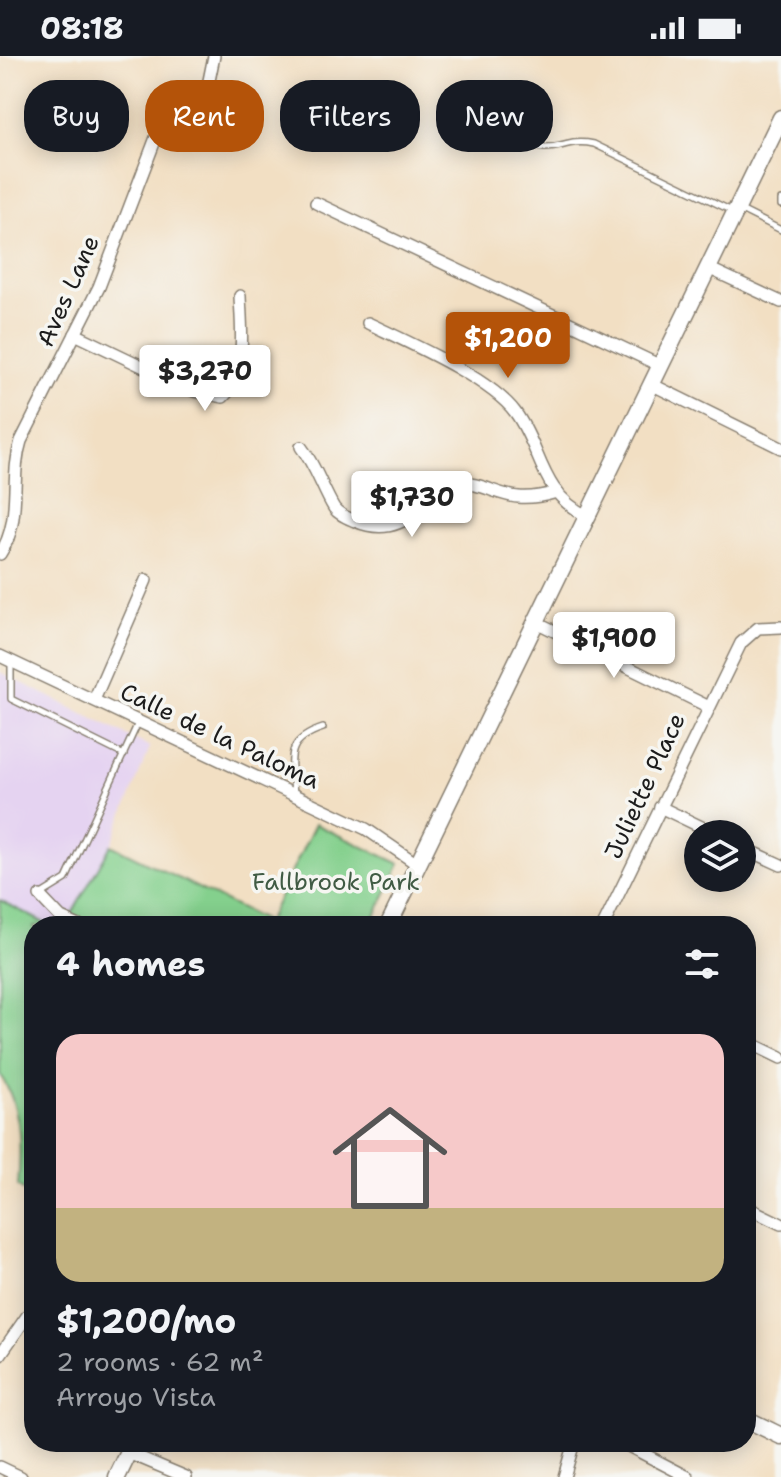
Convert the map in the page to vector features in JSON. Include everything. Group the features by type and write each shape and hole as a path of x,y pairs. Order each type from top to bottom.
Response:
{"main road":[{"path":"393,916 779,127"},
{"path":"756,1424 781,1436"},
{"path":"117,1477 130,1452"}],"street":[{"path":"209,80 214,56"},
{"name":"Aves Lane","path":"0,554 10,539 16,517 17,456 21,441 99,287 151,152"},
{"path":"316,203 661,366"},
{"path":"708,268 781,302"},
{"path":"75,334 194,391 223,397 229,391 240,356 240,296"},
{"path":"368,323 425,350 500,396 515,412 535,457 557,492 587,516"},
{"path":"651,384 781,448"},
{"path":"301,447 314,464 335,510 362,524 390,527 406,522 452,482 468,482 502,496 531,499 557,492"},
{"path":"94,700 146,580"},
{"path":"536,622 707,706"},
{"name":"Juliette Place","path":"608,916 707,706 741,643 758,628 781,627"},
{"name":"Calle de la Paloma","path":"6,659 366,829 417,864"},
{"path":"660,807 687,820"},
{"path":"756,853 781,865"},
{"path":"40,896 59,916"},
{"path":"756,1046 781,1058"},
{"path":"756,1212 781,1224"},
{"path":"0,1355 24,1321"},
{"path":"139,1452 186,1477"},
{"path":"564,1477 571,1452"},
{"path":"640,1452 688,1477"},
{"path":"0,1467 21,1477"}],"lane":[{"path":"553,147 575,140 594,144 781,230"},
{"path":"6,659 11,699 124,755"},
{"path":"40,896 66,879 139,722"},
{"path":"294,796 296,743 303,735 323,728"}],"shaded area":[{"path":"0,672 150,747 111,845 71,916 31,916 0,900"}],"green space":[{"name":"Fallbrook Park","path":"315,824 400,864 375,916 270,916"},
{"name":"Fallbrook Park","path":"111,845 255,916 71,916"},
{"path":"0,900 31,916 24,916 24,1190 18,1187 20,1143 17,1115 0,1075"}]}
